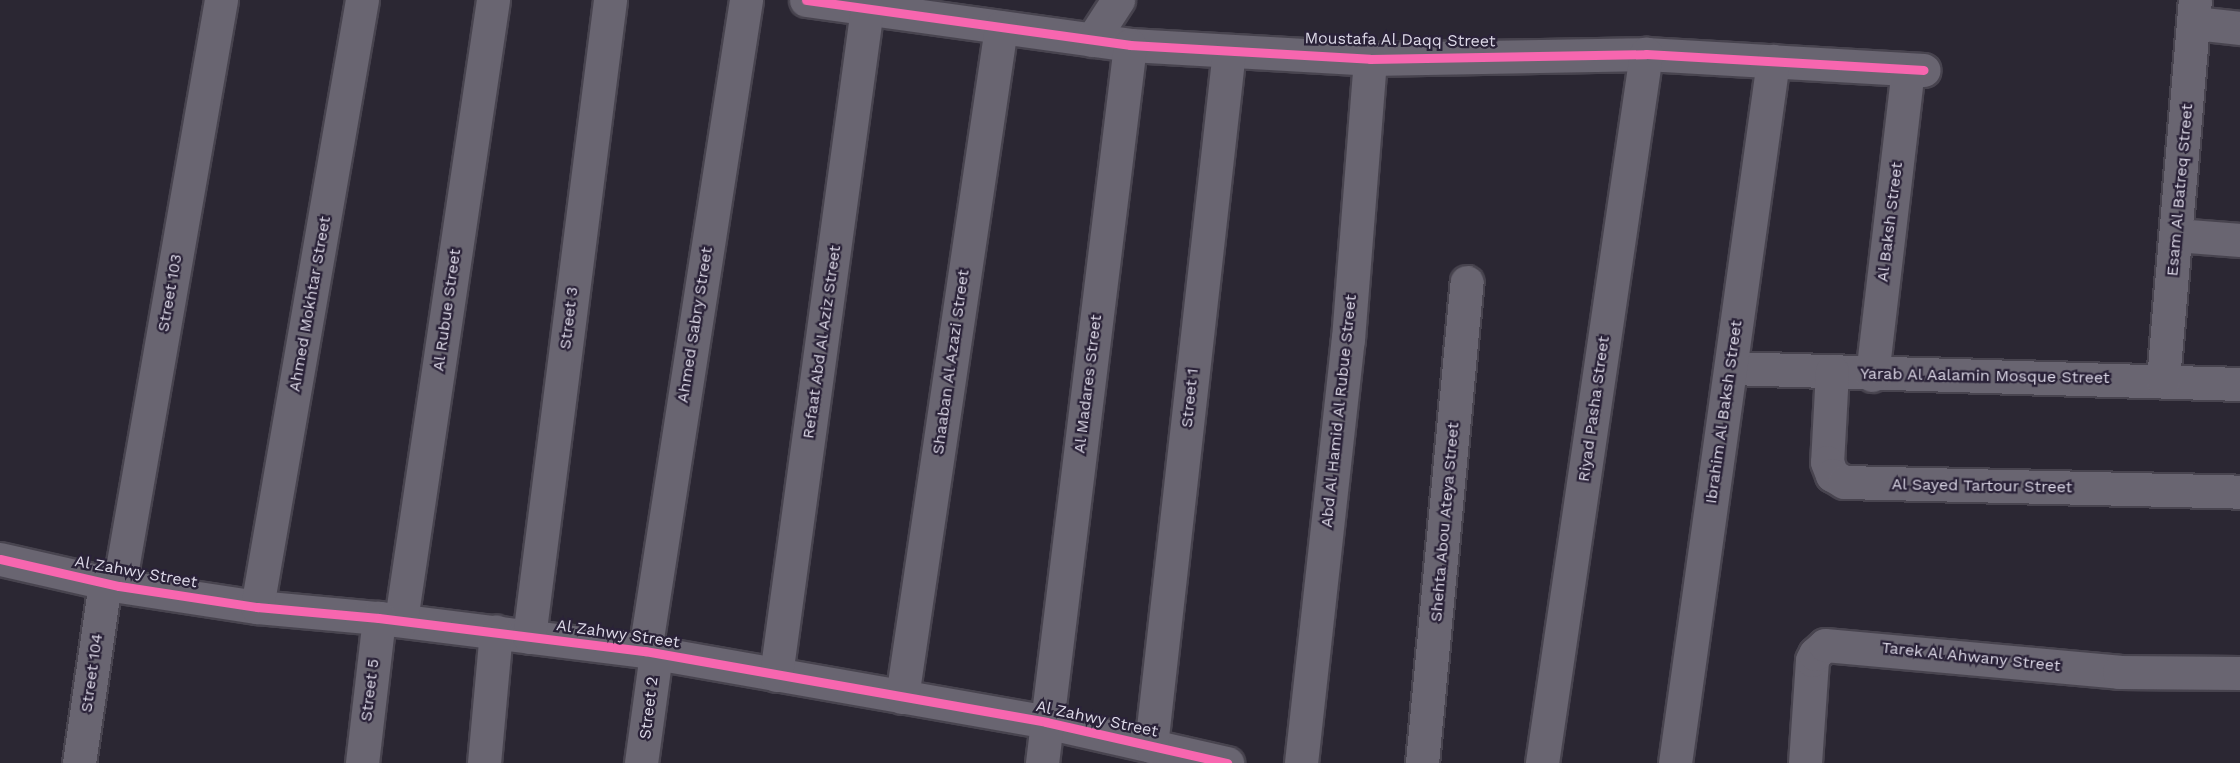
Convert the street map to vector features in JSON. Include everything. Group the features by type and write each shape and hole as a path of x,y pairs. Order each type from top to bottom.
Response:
{"street":[{"name":"Street 103","path":"112,585 221,0"},
{"name":"Ahmed Mokhtar Street","path":"257,607 362,0"},
{"name":"Al Rubue Street","path":"390,619 493,0"},
{"name":"Street 3","path":"529,637 610,0"},
{"name":"Ahmed Sabry Street","path":"650,652 746,0"},
{"name":"Moustafa Al Daqq Street","path":"807,0 964,11 1000,27 1130,45 1370,59 1646,54 1916,70"},
{"path":"1092,40 1118,0"},
{"name":"Refaat Abd Al Aziz Street","path":"776,675 856,5"},
{"path":"2195,12 2240,28"},
{"name":"Esam Al Batreq Street","path":"2163,380 2195,12"},
{"name":"Shaaban Al Azazi Street","path":"902,697 1000,27"},
{"name":"Al Madares Street","path":"1042,763 1130,45"},
{"name":"Street 1","path":"1151,746 1229,51"},
{"name":"Riyad Pasha Street","path":"1542,763 1646,54"},
{"name":"Abd Al Hamid Al Rubue Street","path":"1301,763 1348,339 1370,59"},
{"name":"Ibrahim Al Baksh Street","path":"1675,763 1773,61"},
{"name":"Al Baksh Street","path":"1872,375 1916,70"},
{"path":"2176,235 2240,240"},
{"name":"Shehta Abou Ateya Street","path":"1422,763 1467,282"},
{"name":"Yarab Al Aalamin Mosque Street","path":"1731,368 1832,371 1872,375 2163,380 2240,384"},
{"name":"Al Sayed Tartour Street","path":"1832,371 1827,462 1832,476 1844,482 2240,492"},
{"name":"Al Zahwy Street","path":"0,559 112,585 257,607 390,619 650,652 1046,722 1227,763"},
{"name":"Street 104","path":"79,763 112,585"},
{"name":"Street 5","path":"362,763 390,619"},
{"path":"484,763 496,632"},
{"name":"Tarek Al Ahwany Street","path":"1805,763 1812,660 1825,645 2119,672 2240,673"},
{"name":"Street 2","path":"641,763 650,652"}],"cycle path":[{"path":"806,0 1130,45 1370,59 1646,54 1924,70"},
{"path":"0,559 119,586 257,607 379,618 645,651 1046,722 1227,763"}]}
